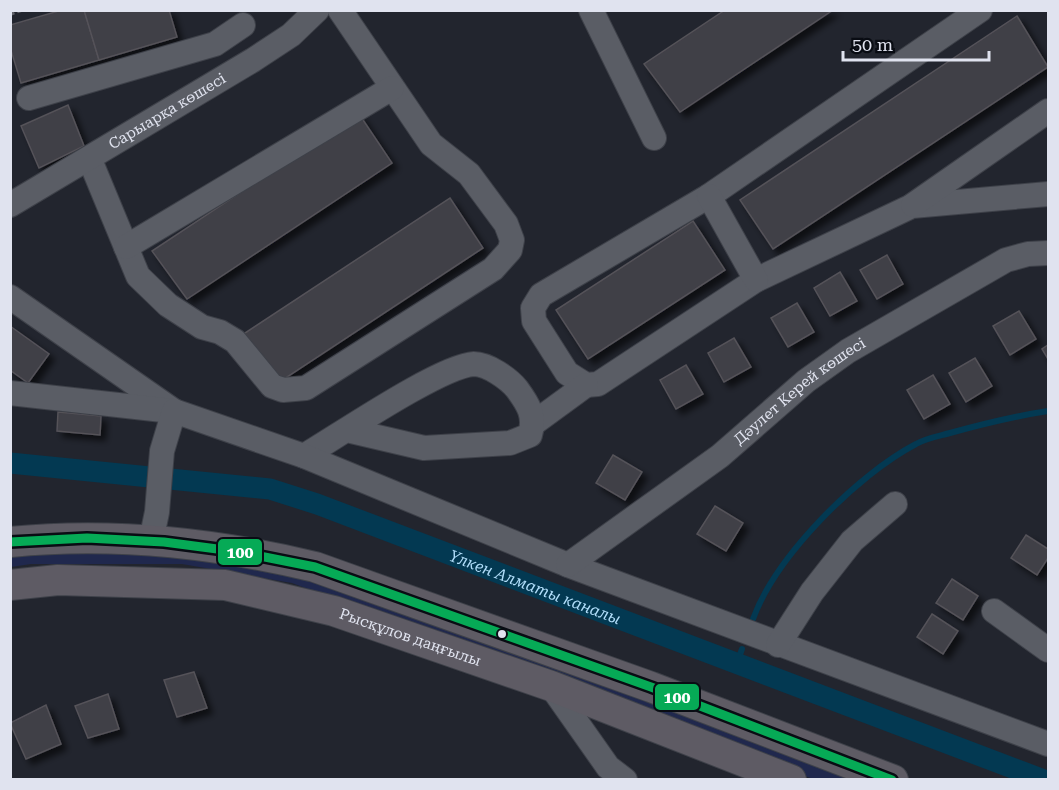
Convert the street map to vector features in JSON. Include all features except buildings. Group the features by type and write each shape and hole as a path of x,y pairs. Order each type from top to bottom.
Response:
{"main road":[{"path":"10,542 51,539 151,541 267,555 315,567 651,687 893,780"},
{"name":"Рысқұлов даңғылы","path":"10,585 58,580 225,585 334,612 551,686 791,780"}],"street":[{"name":"Сарыарқа көшесі","path":"10,205 90,160 254,60 291,35 317,10"},
{"path":"90,160 138,276 168,305 202,327 220,332 235,341 272,386 283,390 306,388 494,269 510,250 512,240 506,224 469,174 431,144 340,10"},
{"path":"586,385 567,373 534,321 533,308 541,295 710,196 980,10"},
{"path":"600,13 654,138"},
{"path":"29,98 215,44 240,18 254,60"},
{"path":"126,247 392,88"},
{"path":"534,423 586,385 598,384 756,280 912,206 1048,111"},
{"path":"912,206 1048,194"},
{"path":"710,196 756,280"},
{"name":"Дәулет Керей көшесі","path":"568,565 720,456 806,381 848,351 1006,260 1028,254 1048,253"},
{"path":"10,297 174,411"},
{"path":"304,456 347,430 436,377 475,364 494,371 512,382 529,405 534,423 530,435 510,443 424,448 347,430"},
{"path":"10,393 174,411 304,456 568,565 1048,744"},
{"path":"151,541 157,512 162,452 174,411"},
{"path":"778,645 812,592 852,541 895,504"},
{"path":"994,611 1048,650"},
{"path":"551,686 608,767 626,780"}],"path":[{"path":"10,14 21,10"}],"shaded area":[{"path":"11,551 184,551 299,570 852,779 813,779 292,583 182,564 31,564 11,567"}],"waterway":[{"path":"753,619 764,595 799,544 845,496 893,458 928,439 1048,411"},
{"name":"Үлкен Алматы каналы","path":"10,463 270,489 317,504 1044,780"},
{"path":"737,663 742,649"}],"transit line":[{"name":"100","path":"10,542 87,538 164,542 240,552 315,567 651,687 892,780"}]}
